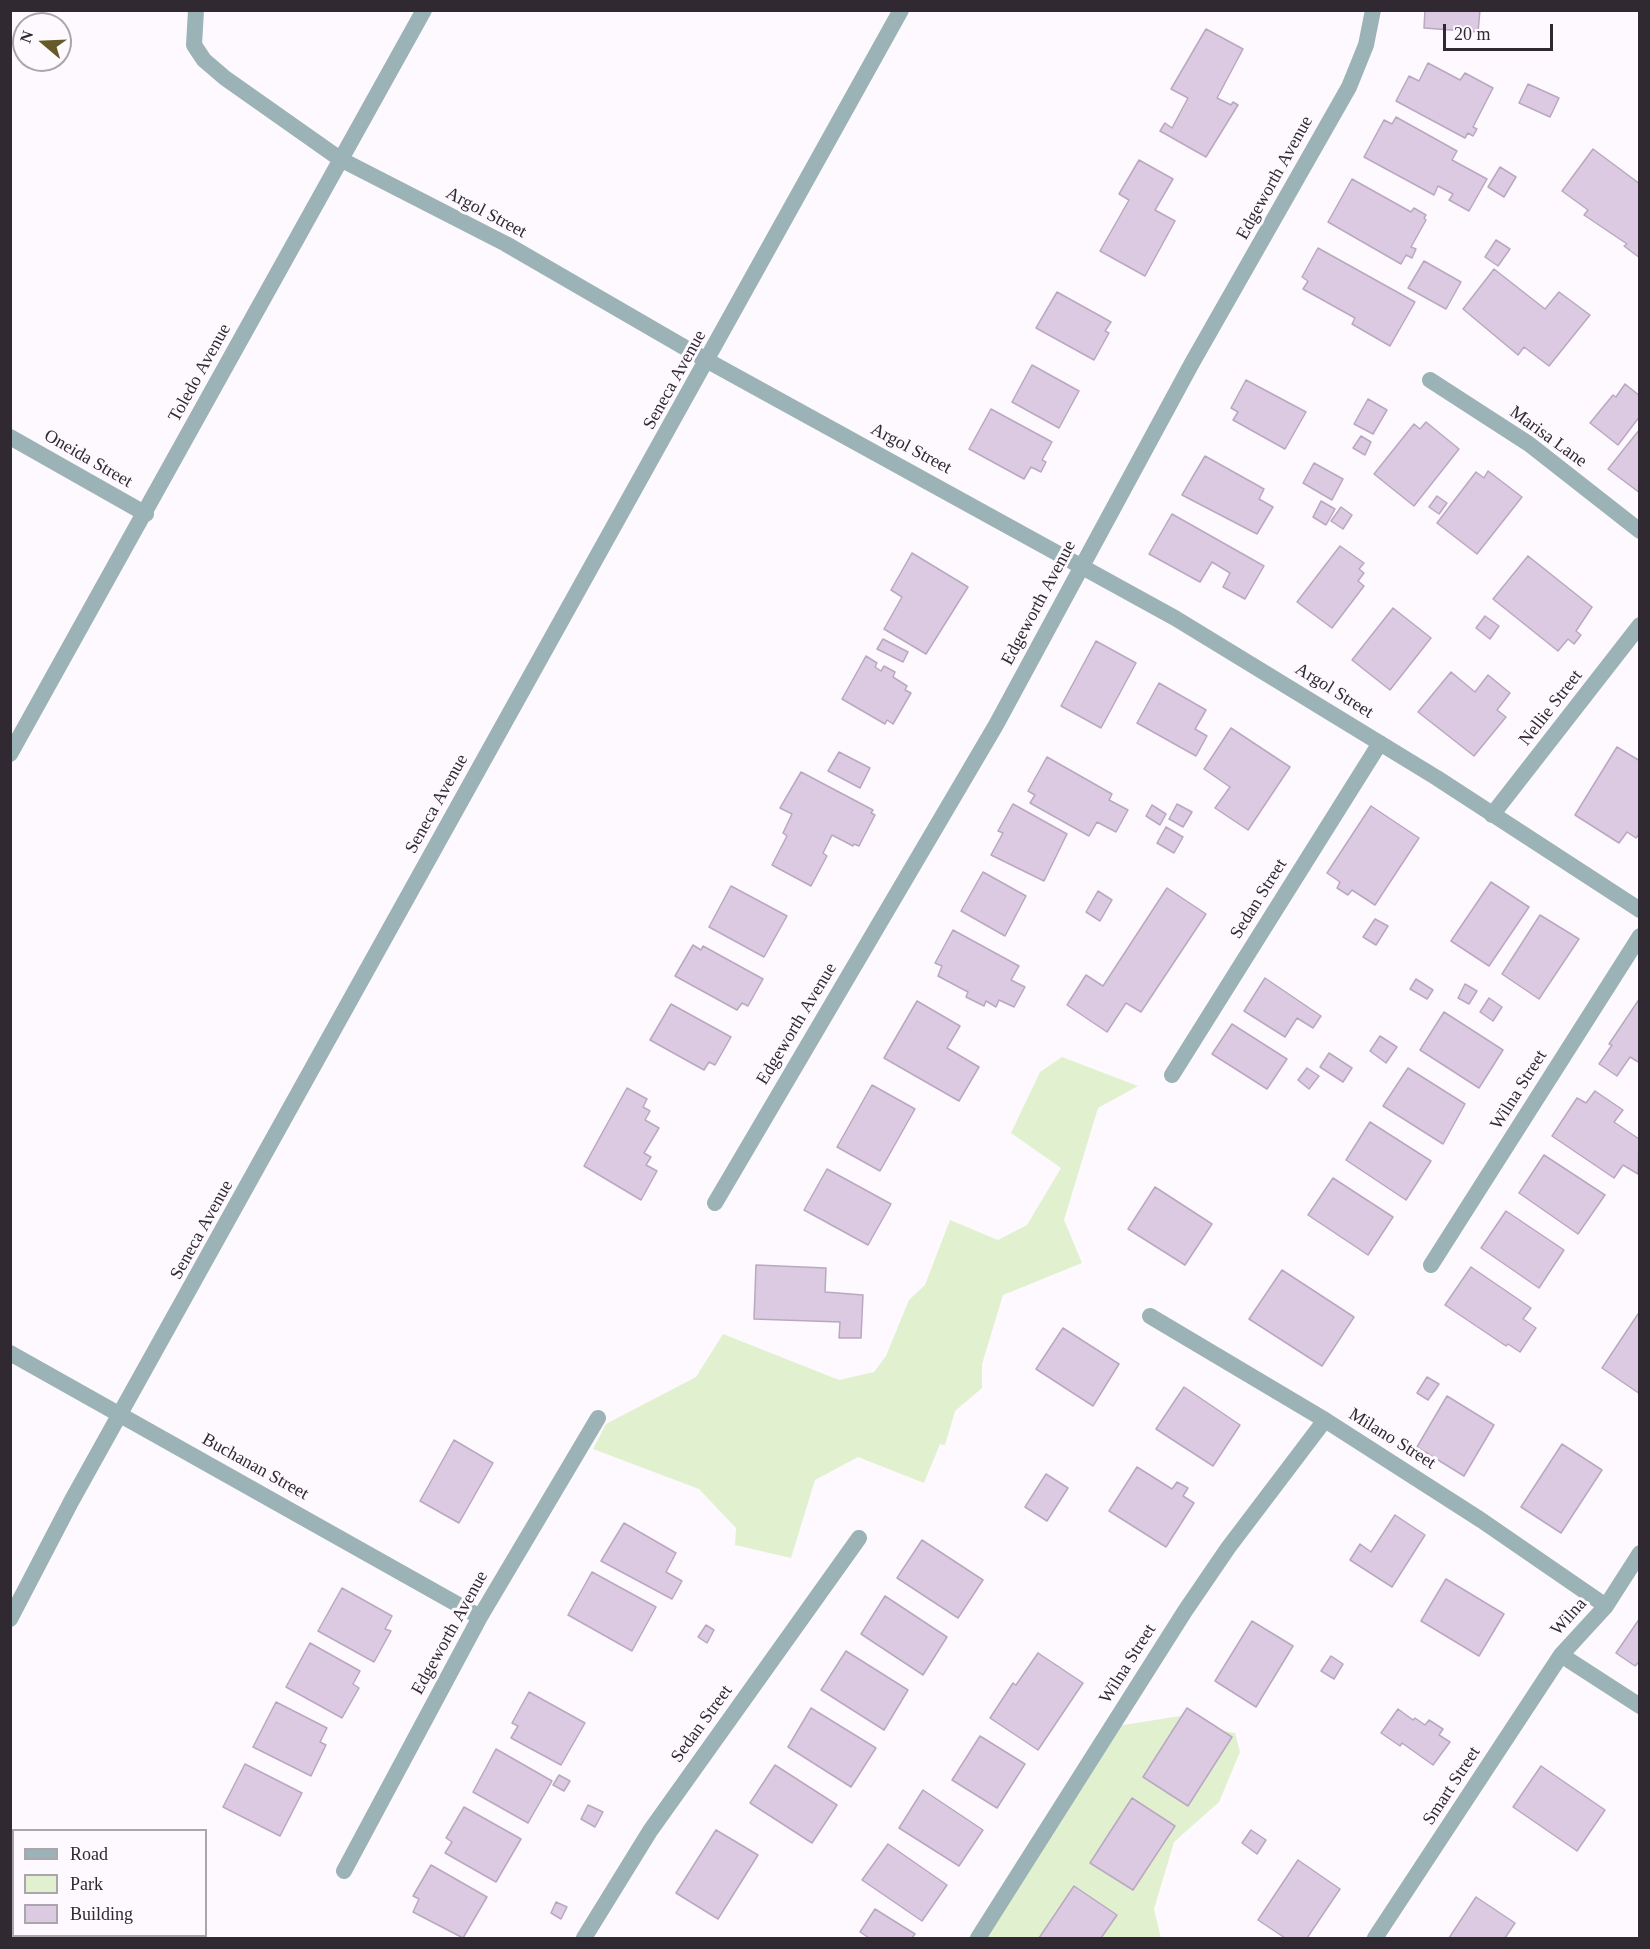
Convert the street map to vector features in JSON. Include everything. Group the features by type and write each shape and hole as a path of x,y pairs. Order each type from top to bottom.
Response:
{"street":[{"name":"Argol Street","path":"196,10 194,45 204,60 225,78 340,159 506,244 708,362 951,493 1175,618 1380,743 1640,910"},
{"name":"Toledo Avenue","path":"10,754 146,514 424,10"},
{"name":"Seneca Avenue","path":"10,1619 72,1500 469,784 708,362 901,10"},
{"name":"Edgeworth Avenue","path":"715,1203 996,725 1080,567 1348,87 1365,45 1373,10"},
{"name":"Marisa Lane","path":"1430,380 1529,444 1640,531"},
{"name":"Oneida Street","path":"10,437 146,514"},
{"name":"Nellie Street","path":"1492,815 1640,625"},
{"name":"Sedan Street","path":"1172,1076 1380,743"},
{"name":"Wilna Street","path":"1431,1264 1640,936"},
{"name":"Milano Street","path":"1150,1316 1325,1420 1481,1520 1606,1606"},
{"name":"Buchanan Street","path":"10,1353 480,1617"},
{"name":"Edgeworth Avenue","path":"344,1870 480,1617 598,1418"},
{"name":"Wilna Street","path":"978,1938 1227,1548 1325,1420"},
{"name":"Sedan Street","path":"584,1938 650,1831 859,1538"},
{"path":"1606,1606 1640,1553"},
{"name":"Wilna","path":"1561,1655 1606,1606"},
{"path":"1561,1655 1640,1706"},
{"name":"Smart Street","path":"1375,1938 1561,1655"}],"green space":[{"path":"1062,1057 1138,1086 1098,1108 1064,1220 1082,1263 1003,1295 982,1364 982,1388 955,1411 945,1445 940,1444 924,1483 858,1457 815,1480 791,1558 735,1545 736,1528 699,1489 593,1449 606,1424 696,1377 723,1334 839,1380 874,1372 886,1356 909,1300 925,1285 950,1220 998,1240 1027,1225 1061,1168 1011,1133 1040,1072"},
{"path":"1180,1716 1204,1727 1235,1733 1240,1752 1219,1802 1174,1842 1154,1909 1161,1938 979,1938 1117,1726"}],"building":[{"path":"1425,10 1480,10 1478,32 1424,28"},
{"path":"1206,29 1243,49 1217,98 1231,105 1233,102 1238,105 1206,157 1160,131 1165,123 1172,128 1188,98 1171,89"},
{"path":"1428,63 1460,80 1465,73 1493,88 1473,127 1477,129 1473,136 1468,133 1465,138 1396,101 1409,76 1419,81"},
{"path":"1528,84 1559,98 1550,117 1519,103"},
{"path":"1396,117 1457,151 1452,160 1487,179 1469,211 1449,200 1453,194 1438,186 1434,195 1364,157 1384,120 1392,124"},
{"path":"1593,149 1640,184 1640,258 1624,246 1627,244 1584,215 1588,210 1562,191"},
{"path":"1139,160 1173,179 1155,210 1175,221 1145,276 1100,251 1129,200 1119,194"},
{"path":"1500,167 1516,177 1504,197 1488,187"},
{"path":"1352,179 1411,212 1414,208 1426,215 1424,218 1426,220 1411,247 1416,249 1412,258 1406,255 1401,264 1328,222"},
{"path":"1496,240 1510,249 1498,266 1485,257"},
{"path":"1318,248 1415,302 1390,346 1352,324 1355,318 1303,289 1308,281 1302,277"},
{"path":"1424,261 1461,282 1446,309 1408,288"},
{"path":"1494,269 1545,309 1559,292 1590,315 1549,366 1524,347 1518,355 1463,309"},
{"path":"1057,292 1111,322 1105,331 1109,333 1094,360 1036,328"},
{"path":"1032,365 1079,391 1059,428 1012,402"},
{"path":"1246,380 1306,412 1285,449 1233,420 1238,412 1231,408"},
{"path":"1625,384 1640,396 1640,416 1618,445 1590,423 1613,395 1616,397"},
{"path":"1368,399 1387,410 1373,434 1354,424"},
{"path":"991,409 1052,442 1042,460 1046,462 1041,472 1031,467 1024,479 969,449"},
{"path":"1426,422 1459,449 1414,506 1374,474 1414,424 1420,429"},
{"path":"1640,429 1640,493 1608,469"},
{"path":"1361,436 1371,442 1365,455 1353,448"},
{"path":"1205,456 1264,489 1259,499 1273,507 1257,534 1182,495"},
{"path":"1314,463 1343,479 1332,500 1303,483"},
{"path":"1488,471 1522,497 1477,554 1437,523 1476,472 1484,478"},
{"path":"1437,496 1447,503 1439,514 1429,507"},
{"path":"1321,501 1335,509 1326,525 1313,517"},
{"path":"1341,507 1352,515 1343,529 1331,521"},
{"path":"1172,514 1264,566 1245,599 1223,587 1230,573 1212,562 1200,582 1149,554"},
{"path":"1340,546 1364,563 1359,569 1364,573 1358,581 1364,586 1332,628 1297,602"},
{"path":"912,553 968,587 926,654 884,629 902,597 891,590"},
{"path":"1528,556 1592,607 1576,631 1581,635 1574,644 1568,639 1558,651 1493,599"},
{"path":"1393,608 1431,638 1390,690 1352,660"},
{"path":"1485,616 1499,626 1490,639 1476,628"},
{"path":"883,639 908,652 903,662 877,649"},
{"path":"1096,641 1136,663 1101,728 1061,706"},
{"path":"866,656 877,663 875,667 881,671 884,666 895,672 893,677 907,686 905,690 911,693 893,724 887,720 885,724 842,699"},
{"path":"1451,672 1475,692 1488,675 1510,693 1497,710 1506,717 1474,756 1418,712"},
{"path":"1159,683 1206,710 1195,729 1207,736 1196,756 1137,723"},
{"path":"1231,728 1290,767 1248,830 1215,808 1230,787 1204,769"},
{"path":"1617,747 1640,761 1640,833 1636,838 1627,832 1619,843 1575,815"},
{"path":"839,752 870,768 860,788 828,771"},
{"path":"1047,757 1112,794 1109,800 1128,810 1116,832 1097,822 1089,836 1030,803 1035,795 1028,791"},
{"path":"801,772 873,810 871,813 875,815 859,846 854,844 853,846 832,835 823,853 827,856 811,886 772,865 787,836 783,833 792,814 780,808"},
{"path":"1013,804 1067,834 1044,881 991,855 1003,833 998,831"},
{"path":"1177,804 1192,812 1183,827 1169,819"},
{"path":"1152,805 1166,814 1160,825 1146,816"},
{"path":"1371,806 1419,838 1375,905 1352,890 1348,895 1337,888 1340,882 1327,873"},
{"path":"1166,827 1183,837 1174,853 1157,843"},
{"path":"983,872 1026,896 1005,936 961,911"},
{"path":"1491,882 1529,907 1489,966 1451,941"},
{"path":"731,886 787,916 764,957 709,927"},
{"path":"1167,888 1206,914 1141,1012 1126,1003 1107,1032 1067,1005 1086,975 1103,986"},
{"path":"1098,891 1112,900 1100,921 1086,912"},
{"path":"1540,915 1579,939 1539,999 1502,974"},
{"path":"1375,919 1388,926 1376,945 1363,937"},
{"path":"953,930 1019,966 1011,980 1025,987 1014,1007 999,1000 996,1007 986,1001 984,1006 966,997 968,992 938,976 942,966 935,963"},
{"path":"693,945 701,950 703,946 763,979 748,1006 742,1003 737,1010 675,976"},
{"path":"1265,978 1321,1016 1313,1028 1297,1018 1285,1037 1244,1011"},
{"path":"1416,979 1433,990 1427,999 1410,989"},
{"path":"1465,984 1477,991 1469,1004 1458,998"},
{"path":"1489,998 1502,1007 1493,1021 1480,1012"},
{"path":"1640,998 1640,1063 1630,1057 1617,1076 1599,1064 1612,1045 1609,1044"},
{"path":"917,1001 960,1026 947,1048 979,1067 959,1101 884,1058"},
{"path":"671,1004 731,1037 715,1065 709,1062 704,1070 650,1040"},
{"path":"1444,1012 1503,1050 1479,1088 1420,1050"},
{"path":"1232,1024 1287,1059 1267,1089 1212,1054"},
{"path":"1380,1036 1397,1047 1386,1063 1370,1051"},
{"path":"1329,1053 1352,1068 1343,1082 1320,1067"},
{"path":"1307,1068 1319,1076 1309,1089 1298,1080"},
{"path":"1408,1068 1465,1104 1443,1144 1383,1106"},
{"path":"872,1085 915,1109 880,1171 837,1147"},
{"path":"627,1088 647,1099 643,1107 650,1111 645,1120 659,1128 644,1153 651,1157 646,1165 657,1171 641,1200 584,1166"},
{"path":"1595,1091 1623,1110 1614,1122 1639,1139 1638,1174 1623,1165 1614,1178 1552,1136 1577,1098 1586,1103"},
{"path":"1370,1122 1431,1161 1406,1200 1346,1160"},
{"path":"1544,1155 1605,1195 1578,1234 1519,1193"},
{"path":"827,1169 891,1204 868,1245 804,1210"},
{"path":"1333,1178 1393,1217 1368,1255 1308,1215"},
{"path":"1155,1187 1212,1224 1185,1265 1128,1229"},
{"path":"1506,1211 1564,1250 1539,1288 1481,1248"},
{"path":"756,1265 826,1268 825,1292 863,1295 861,1338 839,1338 840,1322 754,1319"},
{"path":"1471,1267 1531,1308 1523,1319 1536,1328 1520,1352 1508,1344 1506,1346 1445,1305"},
{"path":"1282,1270 1354,1317 1322,1366 1249,1319"},
{"path":"1640,1311 1640,1394 1602,1368"},
{"path":"1063,1328 1119,1364 1093,1406 1036,1369"},
{"path":"1427,1377 1439,1384 1428,1400 1417,1393"},
{"path":"1184,1387 1240,1425 1213,1466 1156,1429"},
{"path":"1447,1396 1494,1425 1464,1476 1417,1447"},
{"path":"454,1440 493,1463 459,1523 420,1501"},
{"path":"1562,1444 1602,1470 1561,1533 1521,1507"},
{"path":"1137,1467 1172,1489 1177,1482 1188,1488 1183,1496 1194,1503 1166,1547 1109,1511"},
{"path":"1046,1474 1068,1488 1047,1521 1025,1507"},
{"path":"1395,1515 1425,1535 1392,1587 1350,1560 1360,1544 1371,1552"},
{"path":"624,1523 676,1553 666,1572 682,1581 672,1599 601,1561"},
{"path":"922,1540 983,1580 958,1618 897,1578"},
{"path":"592,1572 656,1607 632,1651 568,1615"},
{"path":"1446,1579 1504,1614 1479,1656 1421,1621"},
{"path":"342,1588 392,1616 385,1629 391,1631 374,1662 318,1631"},
{"path":"885,1596 947,1637 923,1675 861,1634"},
{"path":"1640,1618 1640,1661 1635,1666 1616,1653"},
{"path":"1252,1621 1293,1646 1256,1707 1215,1681"},
{"path":"706,1625 714,1630 707,1643 698,1637"},
{"path":"310,1643 360,1671 353,1684 359,1688 342,1718 286,1687"},
{"path":"846,1651 908,1690 884,1730 821,1690"},
{"path":"1038,1653 1083,1683 1038,1750 990,1718 1013,1683 1016,1685"},
{"path":"1331,1656 1343,1664 1334,1679 1321,1671"},
{"path":"529,1692 585,1723 561,1765 511,1738 518,1726 512,1723"},
{"path":"276,1702 327,1728 320,1742 326,1745 311,1776 253,1747"},
{"path":"811,1708 876,1748 851,1787 788,1747"},
{"path":"1187,1708 1232,1737 1188,1806 1143,1777"},
{"path":"1398,1709 1413,1720 1415,1718 1425,1725 1429,1720 1443,1729 1439,1735 1450,1742 1433,1765 1402,1743 1400,1746 1381,1733"},
{"path":"980,1736 1025,1764 997,1808 952,1780"},
{"path":"496,1749 552,1781 528,1823 473,1792"},
{"path":"245,1764 302,1793 280,1836 223,1807"},
{"path":"775,1765 837,1805 812,1843 750,1803"},
{"path":"1541,1766 1605,1810 1577,1851 1513,1807"},
{"path":"559,1775 570,1781 564,1791 553,1785"},
{"path":"923,1790 983,1830 959,1866 899,1828"},
{"path":"1132,1798 1175,1826 1133,1890 1090,1863"},
{"path":"588,1805 603,1812 595,1827 581,1819"},
{"path":"464,1807 521,1839 496,1882 445,1853 452,1842 446,1838"},
{"path":"716,1830 758,1855 718,1919 676,1893"},
{"path":"1251,1830 1266,1840 1257,1854 1242,1843"},
{"path":"888,1844 947,1885 922,1921 862,1880"},
{"path":"1298,1860 1340,1889 1307,1938 1285,1938 1258,1920"},
{"path":"431,1865 487,1897 463,1938 413,1912 419,1899 413,1896"},
{"path":"1074,1886 1117,1915 1101,1938 1039,1938"},
{"path":"1476,1897 1515,1923 1505,1938 1449,1938"},
{"path":"556,1902 567,1907 561,1919 551,1913"},
{"path":"875,1909 915,1934 912,1938 869,1938 860,1932"}]}
